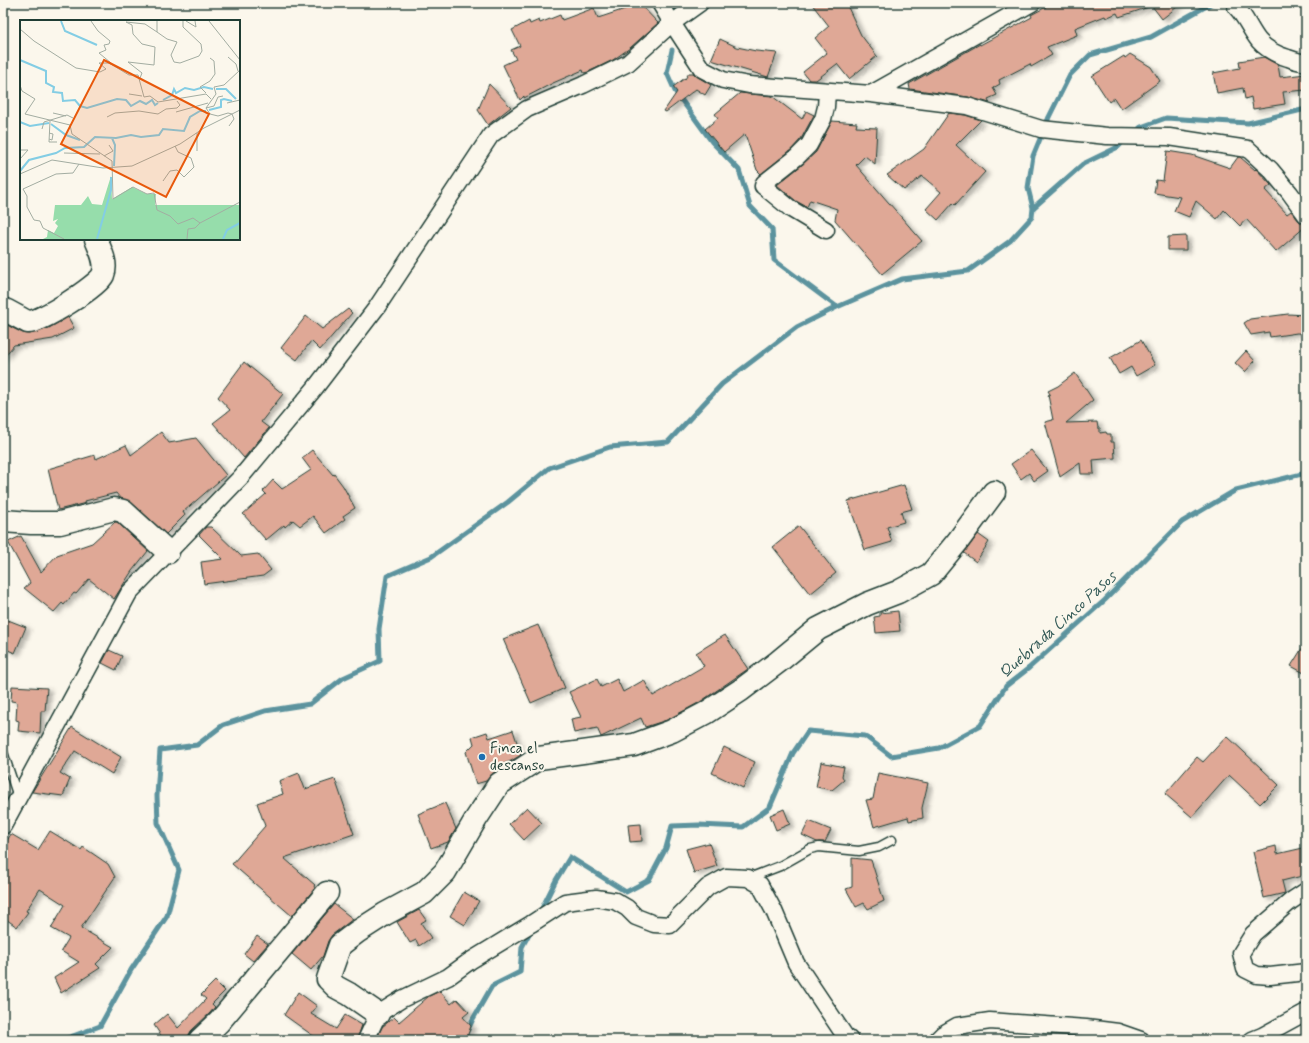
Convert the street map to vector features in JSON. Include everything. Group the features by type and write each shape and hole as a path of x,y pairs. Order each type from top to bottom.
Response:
{"street":[{"path":"660,3 702,69 723,80 749,85 871,94 967,106 1044,129 1107,136 1168,137 1248,149 1271,170 1306,215"},
{"path":"3,826 129,593 241,477 320,382 377,307 491,135 527,109 583,85 628,63 672,23 700,3"},
{"path":"871,94 1032,3"},
{"path":"1237,5 1259,42 1271,51 1292,60 1306,62"},
{"path":"826,230 791,209 763,186 764,183 797,157 809,145 823,119 826,107 827,91"},
{"path":"3,309 13,313 26,322 29,322 42,318 89,290 103,274 105,266 96,240"},
{"path":"378,1014 349,994 336,988 328,979 340,945 385,914 424,893 445,872 476,819 499,784 539,758 634,745 672,731 706,713 741,690 818,629 867,604 898,592 931,574 958,541 994,492"},
{"path":"3,520 31,523 60,523 114,509 124,511 168,552"},
{"path":"366,1040 378,1014 402,999 448,977 470,961 565,902 596,898 615,901 627,908 636,917 654,924 670,925 708,887 726,877 748,878 760,885 774,911 796,963 850,1040"},
{"path":"1306,891 1291,901 1253,934 1241,953 1245,969 1258,975 1270,976 1306,972"},
{"path":"200,1040 219,1022 327,893"},
{"path":"1252,1040 1306,1012"},
{"path":"937,1040 943,1034 957,1026 990,1021 1086,1028 1118,1032 1141,1040"}],"lane":[{"path":"1237,5 1242,24 1250,36"},
{"path":"3,752 18,798"},
{"path":"748,878 780,866 810,849 819,847 859,851 879,847 892,840"}],"building":[{"path":"811,3 846,3 861,35 877,56 849,79 837,64 816,80 809,80 803,72 827,53 815,38 829,26"},
{"path":"1044,3 1182,3 1162,19 1152,6 1119,17 1117,13 1106,18 1105,16 1075,28 1077,35 1047,47 1052,55 1031,67 1030,64 999,80 1000,84 993,88 997,95 988,99 990,103 968,97 910,89 909,84 1032,17 1031,15 1046,7"},
{"path":"640,4 658,23 630,48 613,60 588,72 584,73 583,70 524,98 524,96 520,100 503,65 516,59 511,50 520,46 512,30 529,21 530,24 539,20 540,23 560,15 562,20 594,8 598,18"},
{"path":"720,39 737,47 777,53 768,77 711,60"},
{"path":"1130,54 1151,67 1160,81 1121,109 1114,98 1109,102 1092,76 1124,56 1125,58"},
{"path":"1264,57 1278,65 1280,77 1306,74 1306,90 1283,92 1285,104 1253,109 1251,97 1245,99 1243,88 1217,93 1213,73 1240,68 1239,61"},
{"path":"689,73 693,73 711,85 705,95 696,89 666,112 664,111 677,92 673,87 685,79"},
{"path":"489,84 511,107 488,125 478,110"},
{"path":"740,93 772,96 802,119 806,111 814,115 801,139 791,150 761,174 757,170 745,134 724,152 705,129 718,118 715,114"},
{"path":"949,113 965,115 981,120 956,145 985,172 955,205 953,203 938,220 926,209 941,192 922,176 904,190 887,175 924,149"},
{"path":"832,121 857,123 856,127 877,128 875,164 865,156 856,165 922,241 882,274 835,220 837,209 810,200 807,207 796,201 777,185 816,152"},
{"path":"1167,151 1192,155 1230,168 1238,157 1240,157 1255,170 1256,169 1271,185 1265,190 1287,214 1291,211 1299,221 1306,224 1306,226 1276,252 1246,219 1240,226 1224,210 1217,219 1196,201 1189,217 1174,211 1180,197 1154,193 1156,180 1163,181"},
{"path":"1186,236 1186,250 1168,250 1168,237"},
{"path":"348,309 352,313 320,350 311,341 297,360 281,348 306,316 322,329"},
{"path":"1288,314 1306,315 1306,334 1297,333 1270,337 1269,332 1251,335 1244,323 1250,319"},
{"path":"68,317 74,328 53,339 14,345 3,358 3,323 23,333 30,334 49,328"},
{"path":"1141,340 1155,365 1136,376 1131,367 1119,374 1110,358"},
{"path":"1246,351 1255,361 1245,372 1235,363"},
{"path":"244,362 283,394 261,422 269,428 244,458 213,423 230,410 218,397"},
{"path":"1075,373 1093,400 1066,423 1097,422 1098,428 1100,428 1100,433 1106,432 1107,434 1111,434 1111,442 1114,442 1115,458 1093,460 1094,474 1081,474 1080,463 1060,477 1045,422 1053,420 1048,395 1050,394 1048,391 1058,386"},
{"path":"161,432 169,443 196,438 226,475 183,512 185,515 166,534 131,502 120,498 116,493 58,510 48,469 95,455 96,459 126,445 131,455"},
{"path":"312,450 343,486 355,508 343,516 345,519 326,533 313,516 300,526 293,520 285,527 284,525 266,540 243,514 266,494 263,491 273,480 282,489 311,470 302,458"},
{"path":"1031,450 1048,471 1034,481 1029,473 1021,479 1011,464"},
{"path":"904,485 912,509 901,512 904,522 887,527 892,542 865,550 848,501"},
{"path":"115,522 117,522 148,551 132,571 114,599 89,579 76,594 74,593 64,605 62,603 54,612 24,588 30,583 8,542 21,536 41,572 57,555 92,543"},
{"path":"799,526 836,573 810,594 773,547"},
{"path":"206,527 211,527 241,556 258,554 271,570 263,576 204,584 201,562 223,559 199,535"},
{"path":"978,534 989,542 976,562 964,553"},
{"path":"898,611 900,631 876,633 874,617 880,616 880,613"},
{"path":"3,618 26,627 15,653 3,648"},
{"path":"538,625 565,688 531,703 503,639"},
{"path":"725,635 748,669 700,702 667,720 645,727 641,718 601,737 597,728 574,733 571,719 581,717 569,692 597,679 601,687 617,679 623,692 644,680 653,696 704,666 696,653"},
{"path":"1306,642 1306,674 1291,666"},
{"path":"109,650 122,656 116,670 102,663"},
{"path":"12,686 47,688 45,711 41,711 40,733 18,731 19,721 16,720 17,702 11,701"},
{"path":"72,727 121,757 112,774 75,751 60,773 70,779 63,796 32,792"},
{"name":"Finca el descanso","path":"513,730 521,755 501,765 502,767 492,774 486,781 476,784 466,752 474,744 472,737 487,732 489,738"},
{"path":"1227,736 1279,785 1260,804 1229,775 1192,817 1165,794 1197,757 1203,762"},
{"path":"724,747 755,762 743,788 712,773"},
{"path":"821,762 844,767 842,776 844,780 832,790 816,787"},
{"path":"299,773 305,789 335,779 354,834 284,858 315,885 315,888 292,916 232,864 265,826 257,803 283,794 279,781"},
{"path":"878,773 928,783 922,808 923,818 909,821 908,817 874,827 866,800 873,799"},
{"path":"445,803 456,829 448,842 431,848 418,814"},
{"path":"527,807 542,823 524,840 509,824"},
{"path":"784,809 790,824 776,830 770,815"},
{"path":"809,821 831,830 825,842 817,842 802,835"},
{"path":"641,824 642,841 630,842 628,825"},
{"path":"50,831 81,850 83,847 108,864 115,877 81,928 113,947 96,964 100,968 61,993 54,978 79,962 61,951 69,938 51,928 65,905 40,889 26,911 28,912 17,927 3,917 3,847 11,834 38,850"},
{"path":"709,843 717,866 694,873 686,849"},
{"path":"1276,846 1277,854 1303,848 1306,862 1306,875 1282,881 1285,893 1264,898 1253,852"},
{"path":"852,858 871,860 884,901 868,909 864,903 856,907 846,889 852,887"},
{"path":"464,892 479,901 465,925 450,916"},
{"path":"334,904 353,919 332,935 328,941 323,956 311,970 292,954"},
{"path":"419,910 426,920 421,923 431,938 419,946 416,940 410,943 397,922"},
{"path":"257,936 268,944 253,961 244,954"},
{"path":"215,981 225,991 212,1004 215,1007 210,1013 191,1031 186,1038 187,1040 164,1040 154,1025 167,1014 178,1028 206,999 201,995"},
{"path":"440,991 451,1004 457,999 469,1012 463,1017 471,1026 466,1040 376,1040 382,1027 394,1017 399,1022 429,996"},
{"path":"298,992 317,1006 311,1014 336,1029 345,1015 362,1025 357,1040 319,1040 284,1015"}],"waterway":[{"path":"674,3 677,9"},
{"path":"62,1040 100,1026 131,970 167,916 179,870 158,823 157,796 160,750 197,745 223,725 265,711 310,704 343,678 380,661 379,629 387,576 431,557 508,502 549,468 610,447 668,442 722,384 797,327 837,307 902,279 968,271 1010,241 1032,217 1033,208 1028,188 1033,156 1049,117 1070,75 1090,55 1151,37 1212,3"},
{"path":"672,50 667,73 675,91 712,142 739,170 750,206 772,229 774,260 837,307"},
{"path":"1135,132 1141,127 1166,118 1248,123 1306,109"},
{"path":"1033,208 1083,164 1118,147 1125,140"},
{"name":"Quebrada Cinco Pasos","path":"540,912 556,880 570,857 626,892 649,880 666,848 672,826 699,825 743,827 770,807 793,753 808,731 865,736 891,756 939,748 980,726 1006,686 1029,668 1105,600 1182,522 1236,490 1306,473"},
{"name":"Quebrada Cinco Pasos","path":"463,1040 492,986 520,972 522,947 531,930"}],"place":[{"name":"Finca el descanso","path":"482,757"}]}
